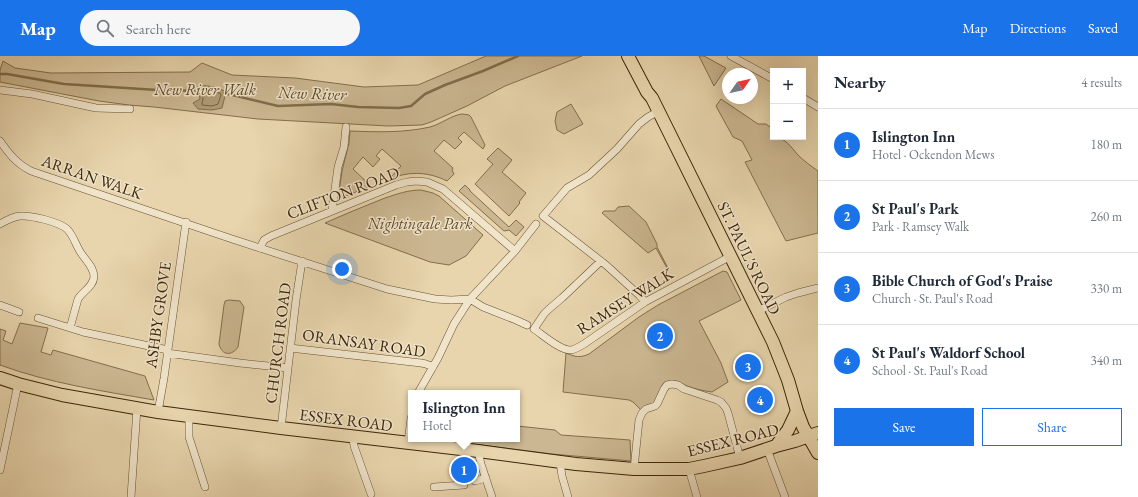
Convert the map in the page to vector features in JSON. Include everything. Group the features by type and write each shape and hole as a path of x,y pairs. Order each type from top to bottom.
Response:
{"main road":[{"name":"ST. PAUL'S ROAD","path":"628,56 646,92 652,98 659,111 774,342 788,380 797,412 813,434 818,453"},
{"name":"ST. PAUL'S ROAD","path":"636,56 652,89 652,98"},
{"name":"ESSEX ROAD","path":"0,378 18,384 62,394 158,412 560,462 634,469 689,469 740,458 813,434"},
{"path":"772,448 788,430 797,412"}],"street":[{"path":"731,56 770,77"},
{"path":"0,90 32,94 96,108 130,109"},
{"path":"806,100 818,107"},
{"path":"644,302 639,295 601,261 543,216 567,188 589,175 617,149 639,124 659,111"},
{"path":"332,210 337,172 344,147 346,127"},
{"name":"ARRAN WALK","path":"0,141 10,156 20,165 31,171 260,248 387,289 419,296 451,300 470,299"},
{"name":"CLIFTON ROAD","path":"260,248 264,240 268,237 396,185 416,181 427,182 443,188 515,252"},
{"path":"0,224 9,218 29,216 60,224 73,237 80,252 92,268 94,279 92,285 80,295 70,328"},
{"name":"ASHBY GROVE","path":"158,412 186,222"},
{"path":"420,390 454,324 470,299 515,252 536,224"},
{"name":"RAMSEY WALK","path":"601,261 544,314 534,329 563,348 570,350 576,348 644,302 731,256"},
{"name":"CHURCH ROAD","path":"281,428 302,261"},
{"path":"758,310 798,292 818,288"},
{"path":"470,299 483,307 527,325"},
{"path":"0,305 19,312"},
{"path":"38,318 70,328 167,352 240,363 288,368"},
{"name":"ORANSAY ROAD","path":"290,348 420,363 433,367"},
{"path":"0,470 18,384"},
{"path":"634,469 639,420 642,413 646,409 655,406 664,389 668,385 672,384 678,384 684,389 710,397 723,404 728,413 740,458"},
{"path":"131,497 137,408"},
{"path":"190,416 189,433 205,487"},
{"path":"353,437 354,446 371,494"},
{"path":"772,448 785,497"},
{"path":"478,451 492,497"},
{"path":"560,462 568,497"},
{"path":"689,469 697,497"},
{"path":"475,482 486,478"},
{"path":"434,487 464,485"}],"green space":[{"name":"New River Walk","path":"486,56 582,56 505,86 467,106 422,125 388,126 258,119 99,101 0,82 0,70 3,61 15,68 51,73 190,72 202,63 232,75 295,78 364,87 418,85"},
{"path":"699,56 704,56 726,68 722,68 722,74 714,86"},
{"path":"721,99 722,104 728,104 758,124 766,124 770,127 770,140 782,140 800,157 818,171 818,233 786,241 745,162 752,160 742,141 733,137 716,106"},
{"path":"571,104 583,124 564,134 557,130 555,121 557,112"},
{"path":"462,114 469,115 471,117 485,145 483,149 464,132 458,138 462,142 455,149 444,140 434,151 453,168 452,170 454,174 447,181 427,174 406,174 392,178 391,177 401,166 382,149 376,156 380,159 373,167 363,157 353,169 371,186 338,199 350,131 390,132 420,129 434,126 454,116"},
{"path":"498,148 512,160 502,172 526,193 509,216 475,184 493,164 487,159"},
{"path":"465,185 509,227 516,220 524,227 516,236 509,230 504,231 459,191"},
{"name":"Nightingale Park","path":"421,190 439,196 483,235 466,256 449,265 430,262 325,223 385,198 407,191"},
{"path":"629,206 646,222 669,270 656,248 648,253 602,213 604,211 615,211 618,207"},
{"path":"723,271 727,272 741,300 699,321 721,363 728,382 712,392 696,389 672,381 654,403 641,410 629,400 563,392 566,353 578,356 589,354 639,317 658,305"},
{"path":"225,301 240,301 244,307 238,347 233,352 225,353 220,348 219,344 224,305"},
{"path":"20,323 48,328 41,352 51,355 53,350 145,376 154,400 57,382 0,365 0,329 6,331 3,340 12,344"},
{"path":"520,426 555,430 561,435 630,440 631,461 552,454 457,442 520,442"}],"water":[{"path":"198,86 212,87 226,92 222,108 212,110 198,109 193,103 200,99"}],"waterway":[{"name":"New River","path":"224,93 278,106 331,104 358,107 399,108 411,106 425,94 518,56"},
{"name":"New River","path":"0,74 64,84 173,91 201,90"}],"place":[{"name":"St Paul's Park","path":"660,336"},
{"name":"Bible Church of God's Praise","path":"748,367"},
{"name":"St Paul's Waldorf School","path":"760,400"},
{"name":"Islington Inn","path":"464,470"}]}
